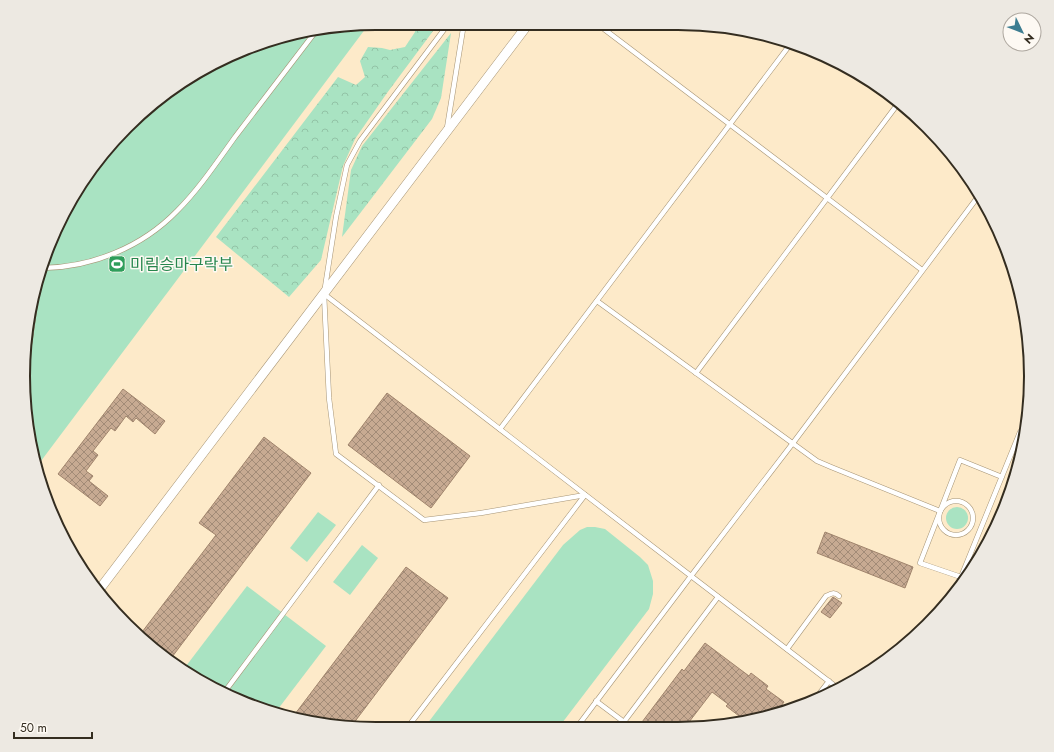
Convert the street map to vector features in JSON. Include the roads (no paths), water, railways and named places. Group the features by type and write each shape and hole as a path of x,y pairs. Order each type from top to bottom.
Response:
{"street":[{"path":"101,587 524,30"}],"lane":[{"path":"444,30 360,141 347,165 336,217 324,294 329,398 336,454 424,520 481,513 585,495"},
{"path":"446,133 463,30"},
{"path":"605,30 922,270"},
{"path":"47,268 69,266 103,258 135,243 164,224 189,199 312,36"},
{"path":"500,429 789,48"},
{"path":"696,373 896,107"},
{"path":"581,722 976,200"},
{"path":"324,294 834,685"},
{"path":"597,301 817,461 940,511"},
{"path":"963,573 1018,436"},
{"path":"960,577 920,563 960,460 1002,477"},
{"path":"227,688 378,485"},
{"path":"412,722 585,495"},
{"path":"958,500 966,503 971,508 974,515 973,523 969,530 962,534 950,534 941,527 939,519 940,511 944,505 951,501 958,500"},
{"path":"973,523 982,526"},
{"path":"787,649 826,596 831,593 835,593 839,596"},
{"path":"596,701 624,722 718,597"},
{"path":"822,690 829,681"}],"place":[{"name":"미림승마구락부","path":"117,264"}]}
